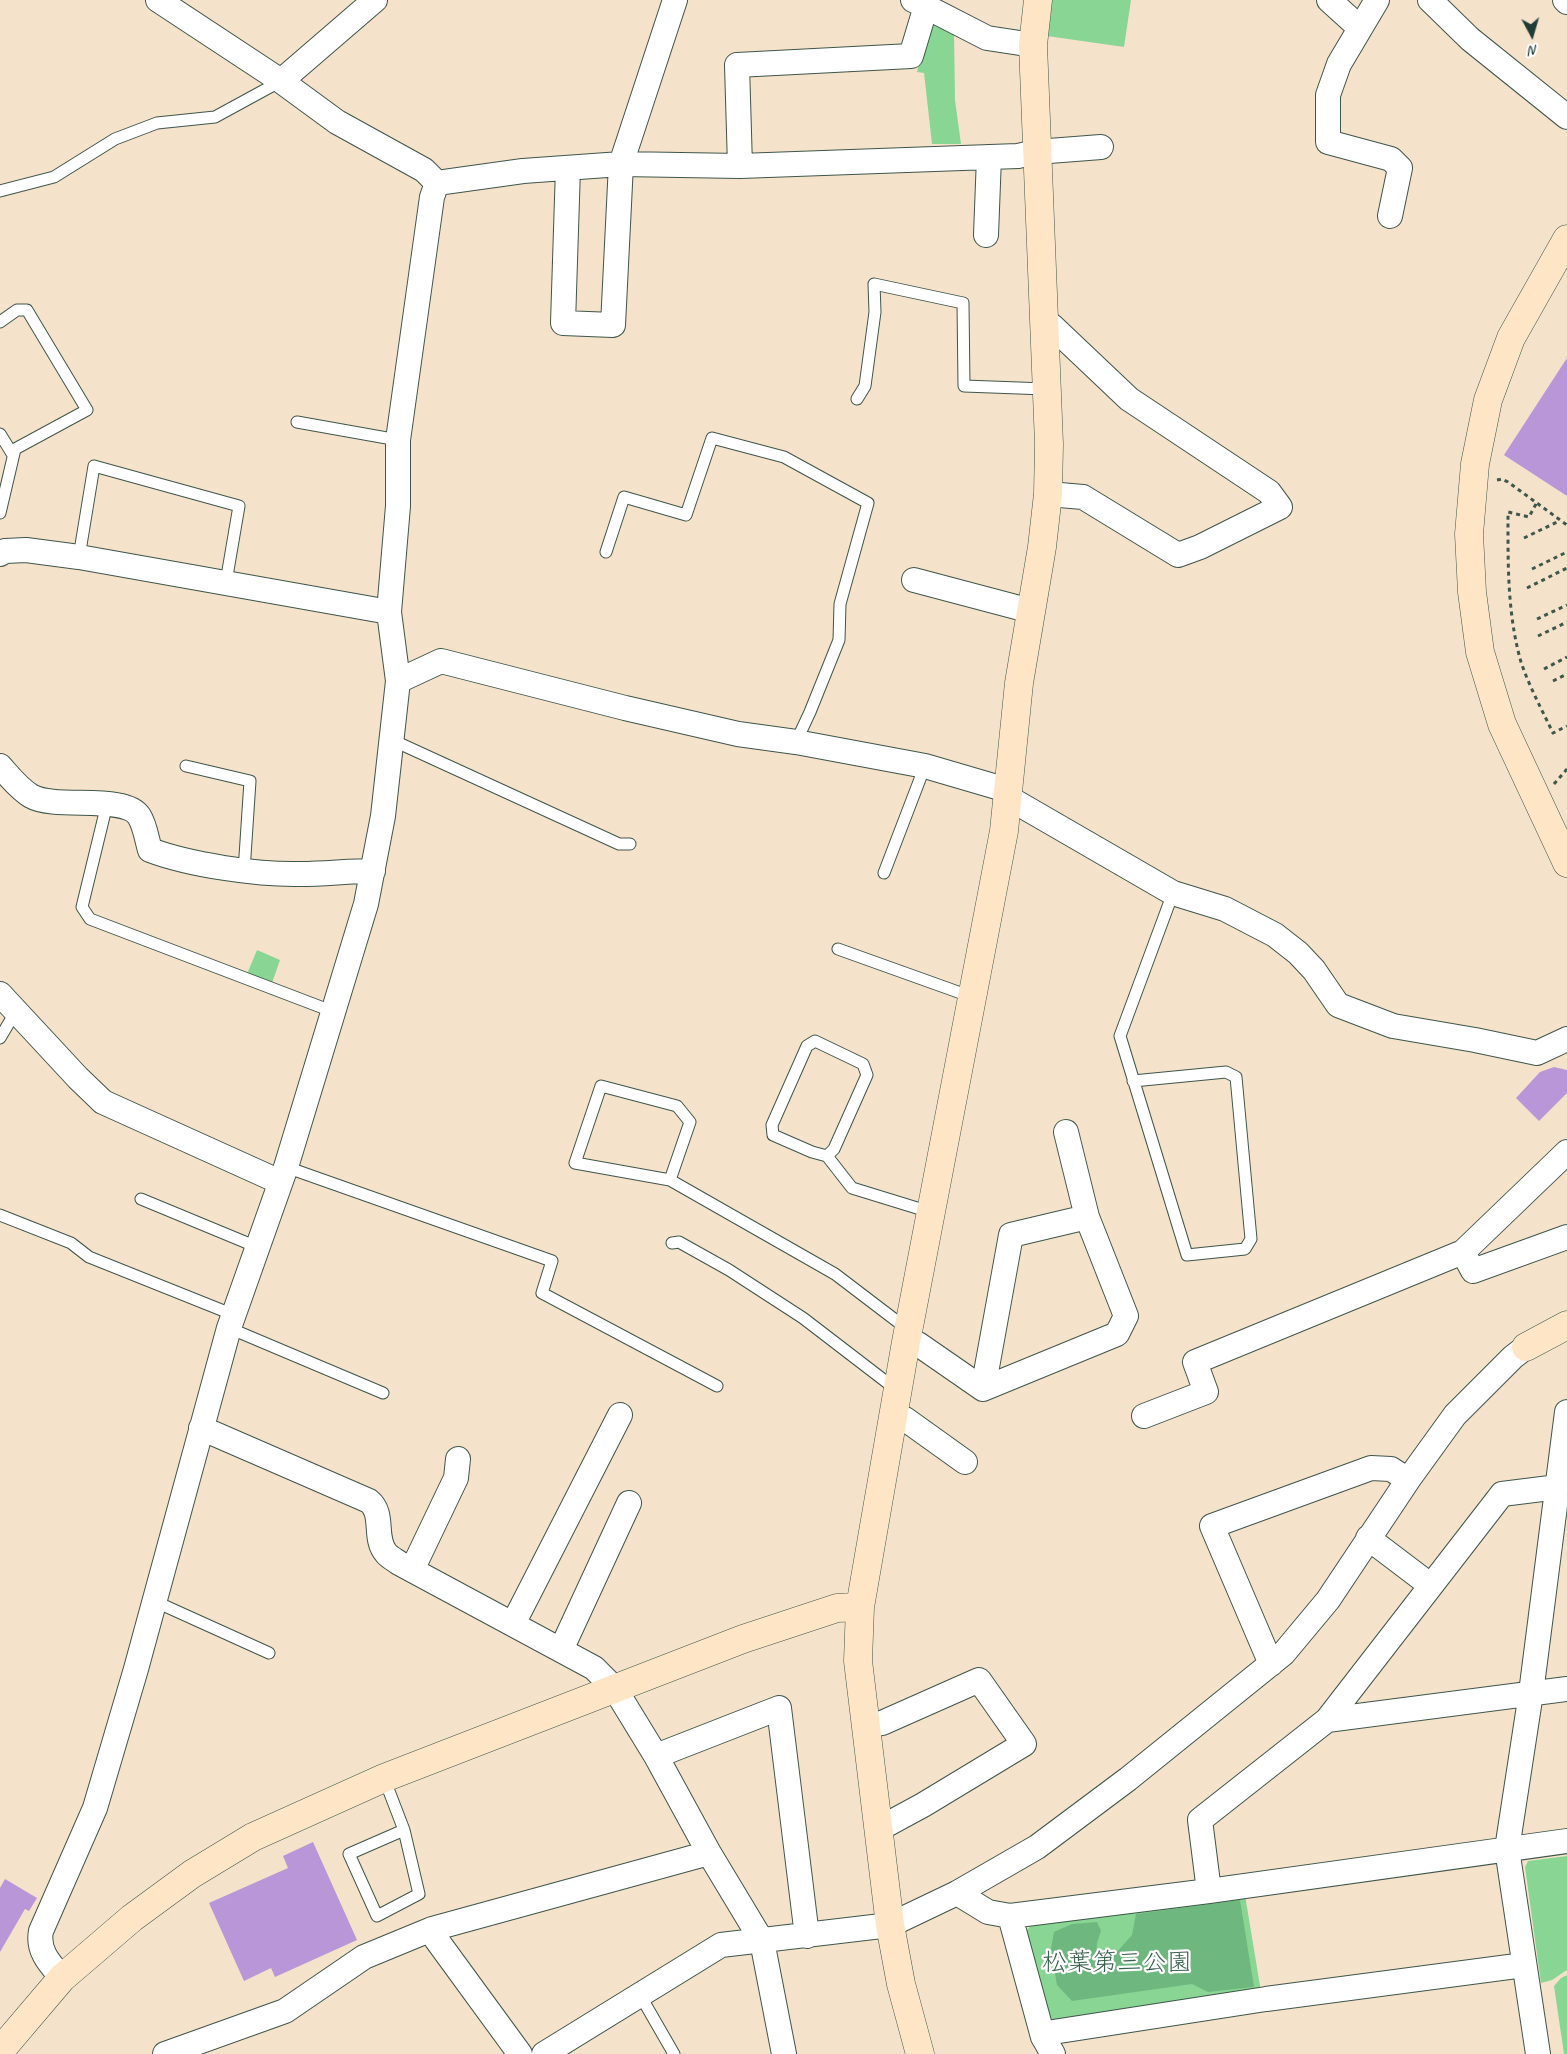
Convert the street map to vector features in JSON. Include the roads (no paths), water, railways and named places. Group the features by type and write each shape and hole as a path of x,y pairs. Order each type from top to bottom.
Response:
{"street":[{"path":"158,0 281,80 337,122 424,170 437,183"},
{"path":"281,80 375,0"},
{"path":"568,168 563,323 613,325 621,164 675,0"},
{"path":"920,2054 901,1984 890,1925 858,1661 860,1607 930,1212 1004,831 1019,683 1048,494 1049,444 1033,46 1038,0"},
{"path":"1329,0 1360,28"},
{"path":"1377,0 1339,64 1328,95 1328,142 1391,159 1400,168 1390,216"},
{"path":"1430,0 1470,39 1567,118"},
{"path":"740,166 737,65 911,56 919,3 987,38 1033,46"},
{"path":"437,183 524,171 621,164 740,166 1018,156 1036,152 1101,147"},
{"path":"986,235 988,156"},
{"path":"62,1978 46,1960 40,1948 41,1931 95,1808 231,1321 283,1174 334,1012 366,904 373,871 392,740 398,681 389,612 398,506 398,440 432,197 437,183"},
{"path":"1567,239 1511,338 1488,400 1475,464 1469,534 1472,592 1480,652 1502,724 1567,863"},
{"path":"1043,325 1052,326 1129,399 1269,492 1280,507 1200,547 1178,555 1083,497 1048,494"},
{"path":"0,554 5,551 26,550 79,557 389,612"},
{"path":"914,580 1031,611"},
{"path":"394,650 728,732 796,742 925,766 1007,793 1173,893 1225,909 1275,934 1314,970 1338,1006 1393,1026 1537,1053 1567,1039"},
{"path":"398,681 441,661"},
{"path":"0,766 31,797 60,804 74,802 107,804 132,810 139,816 150,850 166,856 244,870 300,874 373,871"},
{"path":"0,994 78,1078 104,1102 283,1174"},
{"path":"983,1389 1117,1334 1126,1316 1087,1217 1066,1132"},
{"path":"1144,1416 1206,1392 1195,1362 1463,1252 1567,1152"},
{"path":"983,1389 1011,1235 1087,1217"},
{"path":"1463,1252 1473,1271 1567,1237"},
{"path":"544,2054 721,1945 890,1925 957,1893 1037,1847 1088,1809 1283,1654 1328,1600 1408,1480 1455,1416 1526,1346 1567,1327"},
{"path":"908,1333 918,1344 983,1389"},
{"path":"1538,2054 1507,1849 1531,1694 1567,1412"},
{"path":"513,1624 620,1414"},
{"path":"894,1416 905,1419 965,1462"},
{"path":"201,1428 369,1501 374,1505 377,1512 381,1545 386,1553 412,1570 594,1668 615,1689 656,1756 709,1853 762,1941 784,2054"},
{"path":"412,1570 456,1478 458,1459"},
{"path":"1271,1664 1212,1526 1371,1468 1391,1469 1408,1480"},
{"path":"1209,1891 1200,1820 1327,1720 1502,1494 1558,1487"},
{"path":"561,1650 629,1503"},
{"path":"1368,1538 1430,1585"},
{"path":"0,2051 62,1978 132,1918 192,1874 253,1837 384,1778 743,1639 837,1608 860,1607"},
{"path":"866,1726 882,1723 979,1680 1024,1744 924,1805 888,1824 878,1826"},
{"path":"1327,1720 1567,1689"},
{"path":"656,1756 779,1708 806,1936"},
{"path":"957,1893 988,1912 1010,1916 1209,1891 1567,1841"},
{"path":"169,2054 284,2011 364,1957 432,1929 709,1853"},
{"path":"1010,1916 1048,2045"},
{"path":"432,1929 436,1939 520,2054"},
{"path":"1048,2045 1053,2032 1266,1999 1524,1965"}],"lane":[{"path":"0,191 54,177 115,139 157,123 215,117 281,80"},
{"path":"857,398 865,386 875,312 874,284 962,303 964,386 1046,389"},
{"path":"0,322 17,310 27,310 87,410 14,449 0,513"},
{"path":"296,422 398,440"},
{"path":"0,434 13,456"},
{"path":"606,552 624,497 686,516 712,438 784,456 868,503 840,604 839,640 796,742"},
{"path":"79,557 94,466 239,506 226,582"},
{"path":"392,740 619,844 630,844"},
{"path":"186,766 250,781 244,870"},
{"path":"884,873 925,766"},
{"path":"107,804 82,907 90,919 334,1012"},
{"path":"1133,1081 1226,1072 1236,1077 1252,1240 1245,1249 1187,1255 1133,1081 1120,1036 1173,893"},
{"path":"838,949 972,997"},
{"path":"0,1038 16,1011"},
{"path":"827,1156 834,1149 867,1075 863,1064 815,1041 807,1046 772,1125 773,1135 812,1152 827,1156 852,1188 930,1212"},
{"path":"670,1180 690,1122 677,1106 601,1086 575,1163 670,1180 835,1274 898,1322 908,1333"},
{"path":"283,1174 552,1262 542,1293 717,1386"},
{"path":"141,1199 257,1247"},
{"path":"0,1215 71,1243 89,1257 231,1321 383,1393"},
{"path":"672,1243 679,1242 729,1270 803,1318 889,1384 899,1387"},
{"path":"154,1601 269,1653"},
{"path":"384,1778 404,1830 419,1894 377,1916 349,1854 404,1830"},
{"path":"640,1995 674,2054"}],"park label":[{"name":"松葉第三公園","path":"1117,1963"}]}
